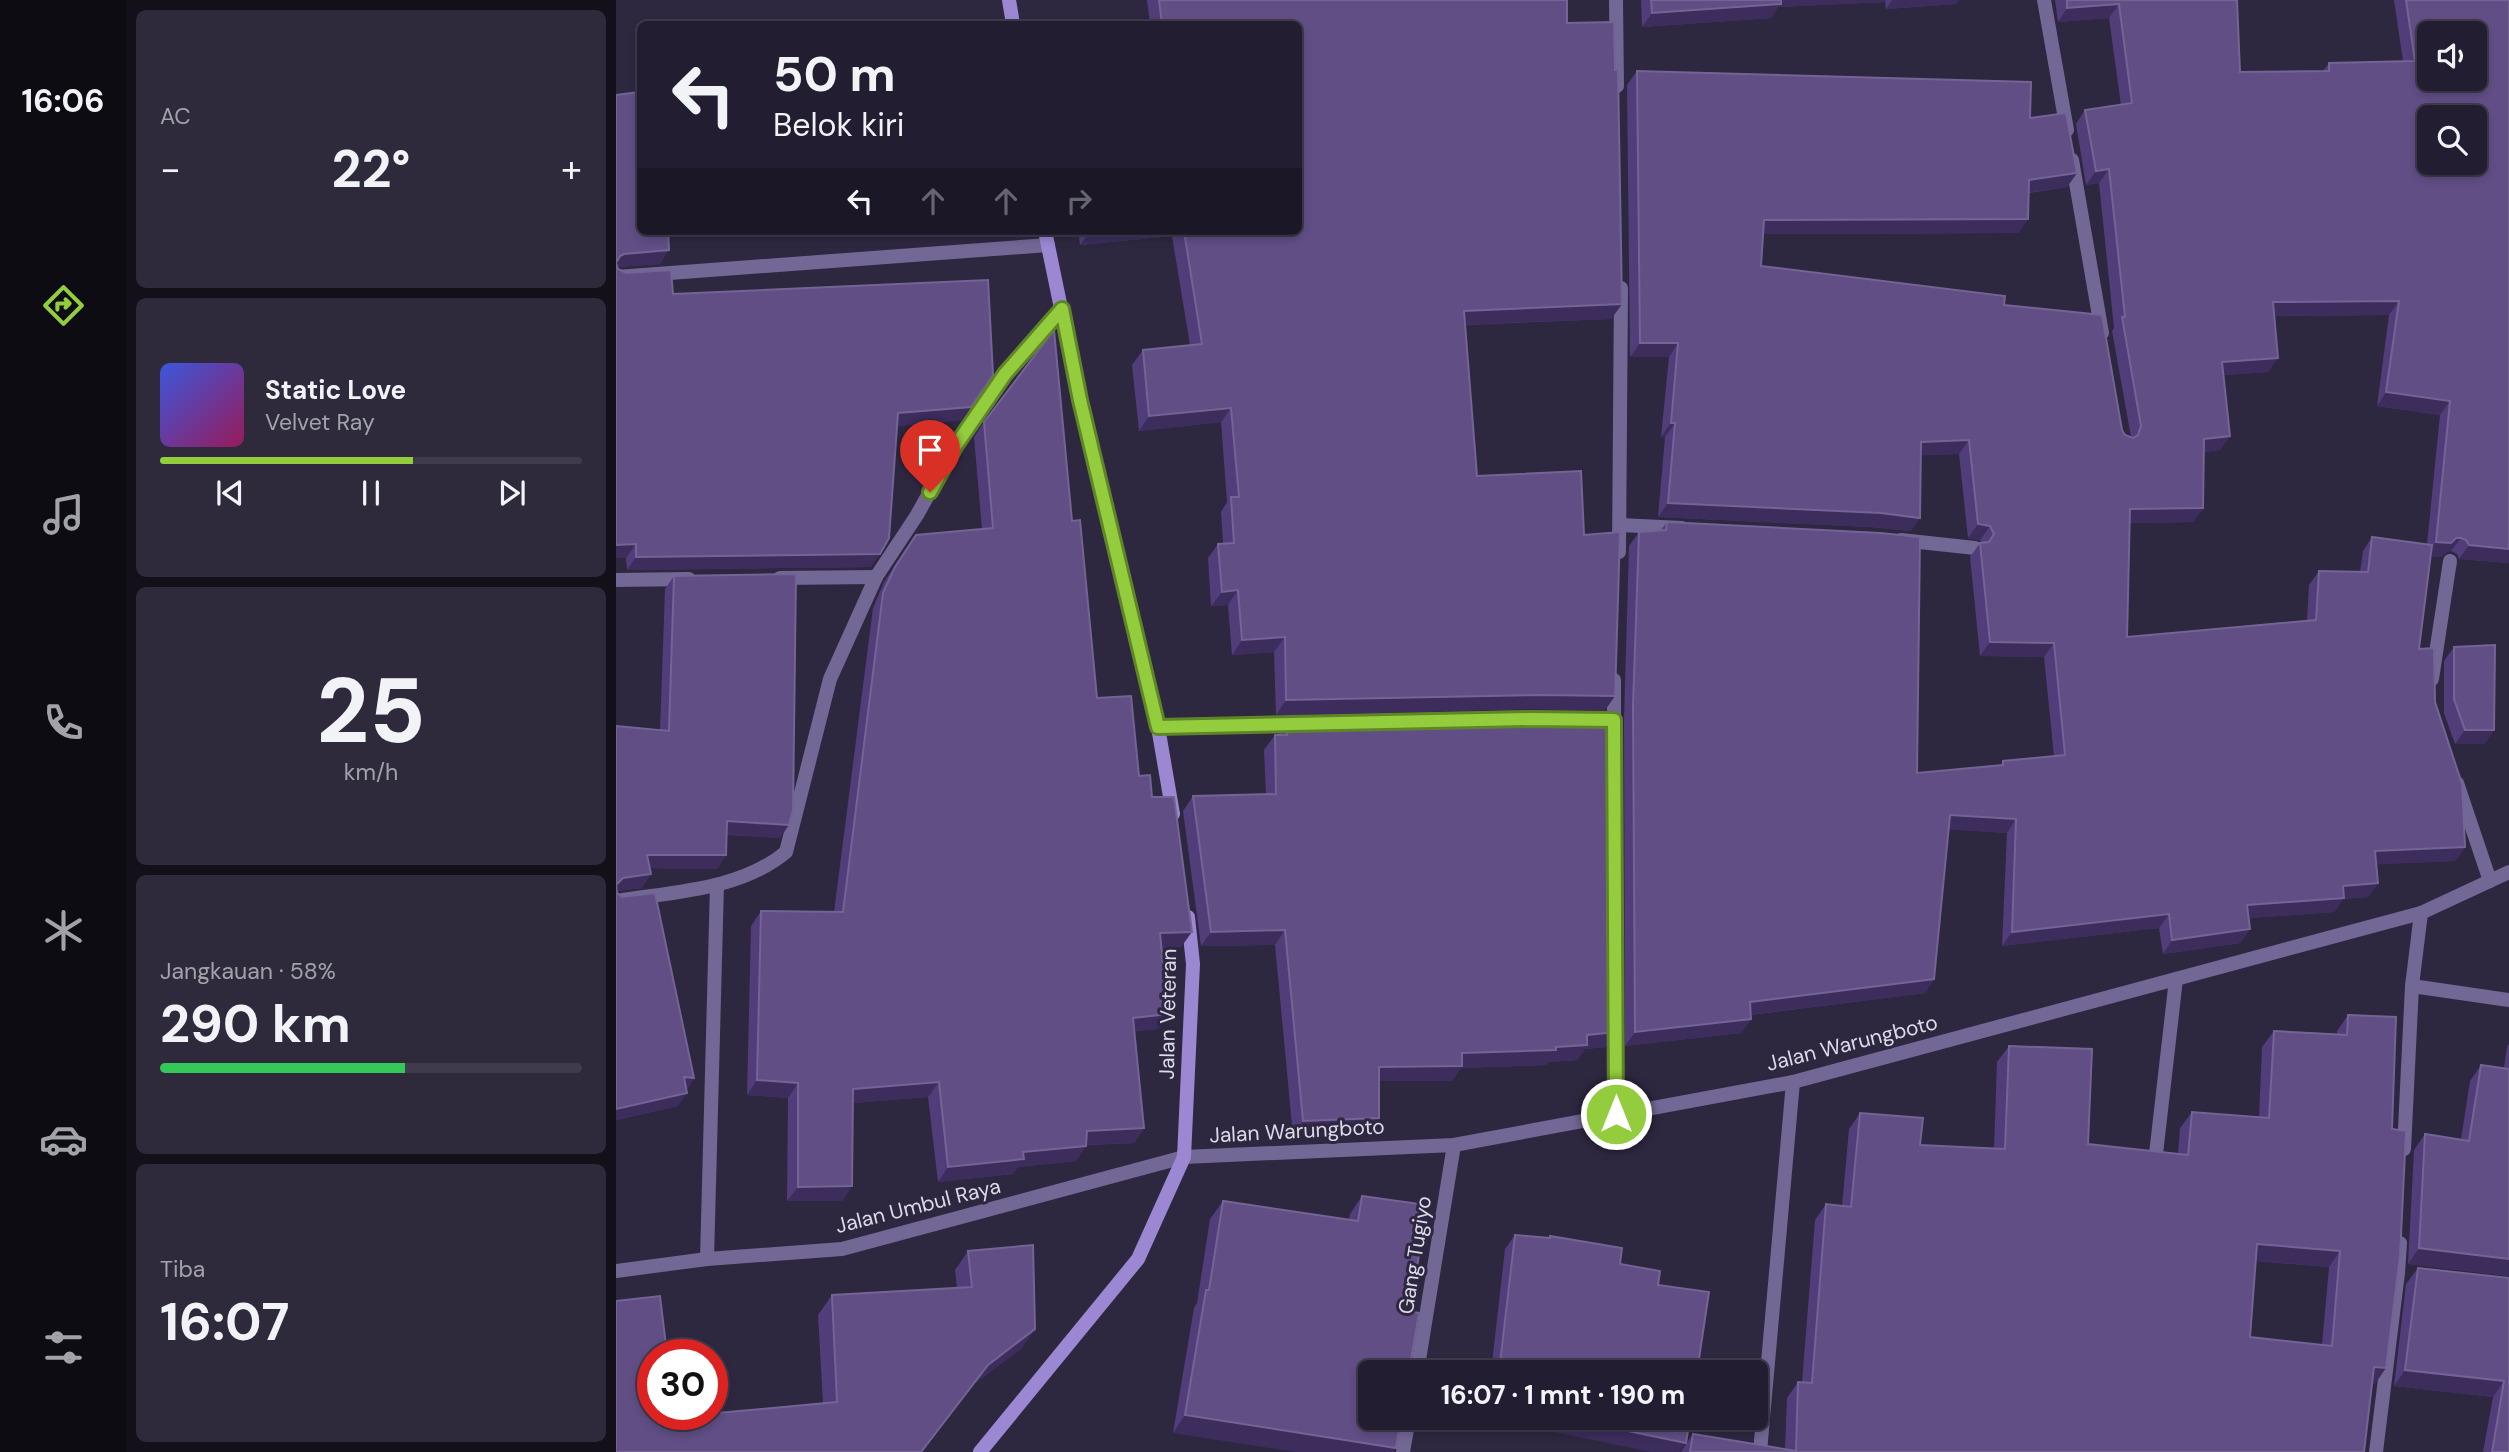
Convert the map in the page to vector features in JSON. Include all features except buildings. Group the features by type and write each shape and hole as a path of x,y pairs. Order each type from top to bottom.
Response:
{"main road":[{"path":"1009,0 1012,21"},
{"path":"1046,238 1080,400 1158,727 1176,832"},
{"name":"Jalan Veteran","path":"980,1452 1138,1259 1184,1157 1193,964 1185,898"}],"street":[{"path":"1616,0 1617,95"},
{"path":"2044,0 2105,346"},
{"path":"616,277 1046,238"},
{"path":"1619,563 1620,272"},
{"path":"616,901 717,885 775,862 786,852 830,679 876,577 917,515 963,435 1005,374 1062,309"},
{"path":"1620,525 1690,528"},
{"path":"1884,538 1975,548"},
{"path":"2432,696 2432,675 2450,561"},
{"path":"767,578 876,577"},
{"path":"616,580 698,579"},
{"path":"1581,720 1614,727 1615,665"},
{"path":"1158,727 1315,723"},
{"path":"2452,766 2490,881"},
{"name":"Jalan Warungboto","path":"1184,1157 1454,1145 1793,1082 2421,913 2509,872"},
{"path":"707,1259 717,885"},
{"path":"2404,1163 2412,986 2421,913"},
{"path":"2156,1154 2176,979"},
{"path":"2412,986 2509,1000"},
{"path":"1615,1006 1616,1114"},
{"path":"1760,1452 1793,1082"},
{"name":"Gang Tugiyo","path":"1418,1360 1454,1145"},
{"name":"Jalan Umbul Raya","path":"616,1271 707,1259 842,1249 1184,1157"},
{"path":"2376,1452 2405,1274 2400,1232"},
{"path":"1403,1452 1407,1430"}],"route":[{"path":"930,492 956,445 1005,374 1062,309 1080,400 1158,727 1531,719 1614,720 1616,1114"}]}
